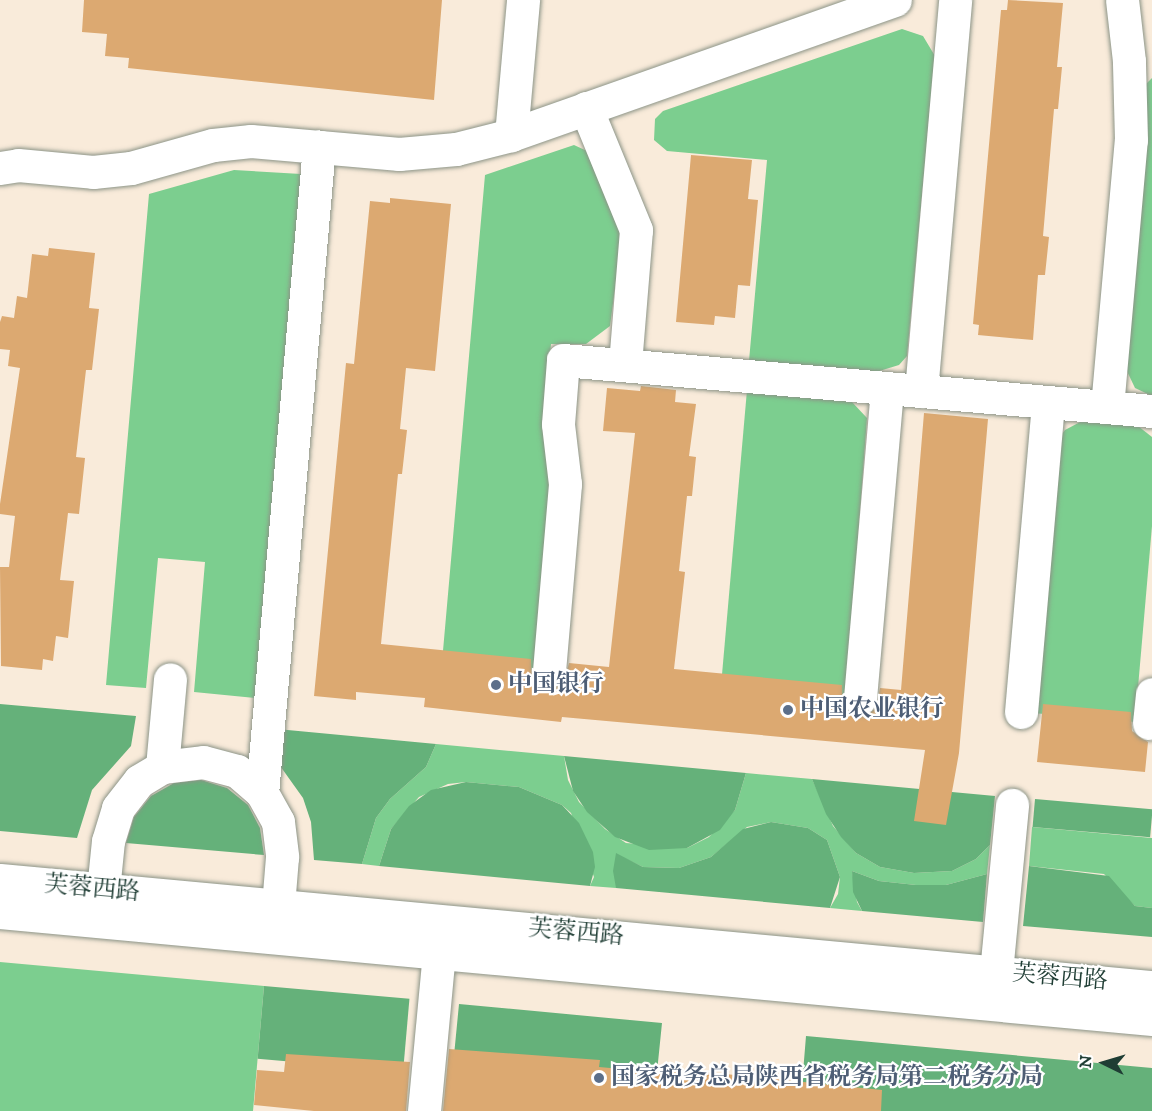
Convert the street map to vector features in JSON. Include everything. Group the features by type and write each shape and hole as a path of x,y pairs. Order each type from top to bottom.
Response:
{"street":[{"path":"511,135 523,0"},
{"path":"0,168 18,165 93,172 131,168 213,145 251,141 426,153 511,135 863,5 895,0"},
{"path":"921,391 955,0"},
{"path":"1107,407 1140,62 1122,0"},
{"path":"586,108 636,230 625,365"},
{"path":"262,793 319,147"},
{"path":"549,671 565,484 558,424 563,360 1152,411"},
{"path":"860,698 887,388"},
{"path":"1021,712 1048,402"},
{"path":"162,767 170,679"},
{"path":"104,890 108,841 118,808 139,781 162,767 203,762 237,771 262,793 279,822 282,857 278,906"},
{"path":"996,972 1012,805"},
{"name":"芙蓉西路","path":"0,880 1152,987"},
{"name":"芙蓉西路","path":"0,912 1152,1019"},
{"path":"424,1111 439,953"}],"green space":[{"path":"902,29 923,36 935,56 907,356 899,365 876,372 749,361 767,160 667,151 654,140 655,119 663,111"},
{"path":"1152,78 1152,396 1135,388 1125,367 1146,84"},
{"path":"574,145 587,151 622,235 610,326 586,344 551,344 543,428 551,472 535,670 442,662 485,175"},
{"path":"234,170 301,174 255,698 194,692 205,562 158,558 146,688 106,685 149,194"},
{"path":"747,390 852,402 867,418 846,697 721,686"},
{"path":"1082,421 1138,426 1152,437 1152,526 1135,722 1033,713 1059,438 1065,430"},
{"path":"0,704 136,716 131,746 92,790 77,838 0,831"},
{"path":"277,729 436,744 426,767 390,799 376,818 362,864 314,860 311,822 303,798 278,763"},
{"path":"436,744 564,756 568,780 579,802 605,829 626,843 687,848 709,837 735,810 746,773 812,779 833,826 856,853 880,867 914,873 952,871 976,859 990,845 987,874 946,885 916,885 879,881 852,871 857,902 862,911 830,908 838,894 840,877 827,840 808,828 771,822 747,827 711,857 679,868 643,867 616,854 616,888 590,886 594,877 571,813 562,805 519,787 466,782 448,784 419,797 391,829 379,866 362,864 376,818 390,799 426,767"},
{"path":"564,756 746,773 735,810 720,830 687,848 649,850 615,837 587,812 573,791"},
{"path":"812,779 995,796 990,845 976,859 952,871 914,873 880,867 856,853 841,837 826,814"},
{"path":"201,780 227,788 248,805 260,828 264,855 126,843 134,817 151,796 174,783"},
{"path":"466,782 519,787 562,805 579,823 593,852 595,867 590,886 379,866 391,829 409,806 431,790"},
{"path":"1035,799 1152,809 1150,837 1033,827"},
{"path":"771,822 808,828 827,840 840,877 830,908 616,888 613,871 616,853 643,867 679,868 711,857 743,829"},
{"path":"1032,827 1152,838 1152,908 1135,906 1104,874 1029,866"},
{"path":"1029,866 1109,876 1135,906 1152,908 1152,937 1023,926"},
{"path":"852,871 879,881 916,885 946,885 987,874 983,922 862,911 853,892"},
{"path":"0,962 264,986 253,1111 0,1111"},
{"path":"264,986 409,999 403,1071 258,1059"},
{"path":"459,1004 662,1023 657,1072 802,1085 806,1036 1152,1068 1152,1111 855,1111 452,1076"}],"building":[{"path":"84,0 442,0 434,100 128,68 129,58 105,56 107,34 82,32"},
{"path":"1008,0 1063,3 1057,67 1062,67 1058,109 1054,109 1043,236 1049,237 1045,275 1038,275 1033,340 978,335 979,325 973,324 1001,10 1007,10"},
{"path":"691,155 752,160 748,199 758,200 750,286 738,285 735,318 715,316 714,325 676,322"},
{"path":"390,198 451,204 435,371 406,368 400,429 407,430 402,474 398,474 381,644 531,659 532,679 547,690 564,682 569,663 609,667 635,433 603,431 607,388 640,391 641,386 676,390 675,402 696,404 689,456 696,457 692,496 687,496 679,571 685,572 674,669 842,685 843,706 850,714 867,715 876,708 880,688 901,690 924,413 988,419 959,753 946,825 914,821 925,750 562,717 561,722 424,707 425,698 356,692 356,700 314,696 346,363 354,364 370,201 390,203"},
{"path":"49,248 95,253 89,308 99,309 92,370 86,370 76,457 85,458 79,514 68,513 60,580 74,581 68,638 56,636 53,661 43,659 42,670 1,666 0,567 9,567 15,516 0,514 0,504 20,368 8,366 10,350 0,349 0,322 2,316 14,318 17,296 27,298 32,254 48,256"},
{"path":"1043,704 1131,712 1132,731 1148,742 1145,772 1037,762"},
{"name":"国家税务总局陕西省税务局第二税务分局","path":"449,1049 600,1060 599,1067 667,1073 667,1068 882,1090 881,1111 443,1111"},
{"path":"286,1054 410,1062 406,1111 314,1111 254,1105 257,1070 284,1072"}],"place":[{"name":"中国银行","path":"496,685"},
{"name":"中国农业银行","path":"788,710"},
{"name":"国家税务总局陕西省税务局第二税务分局","path":"599,1078"}]}
